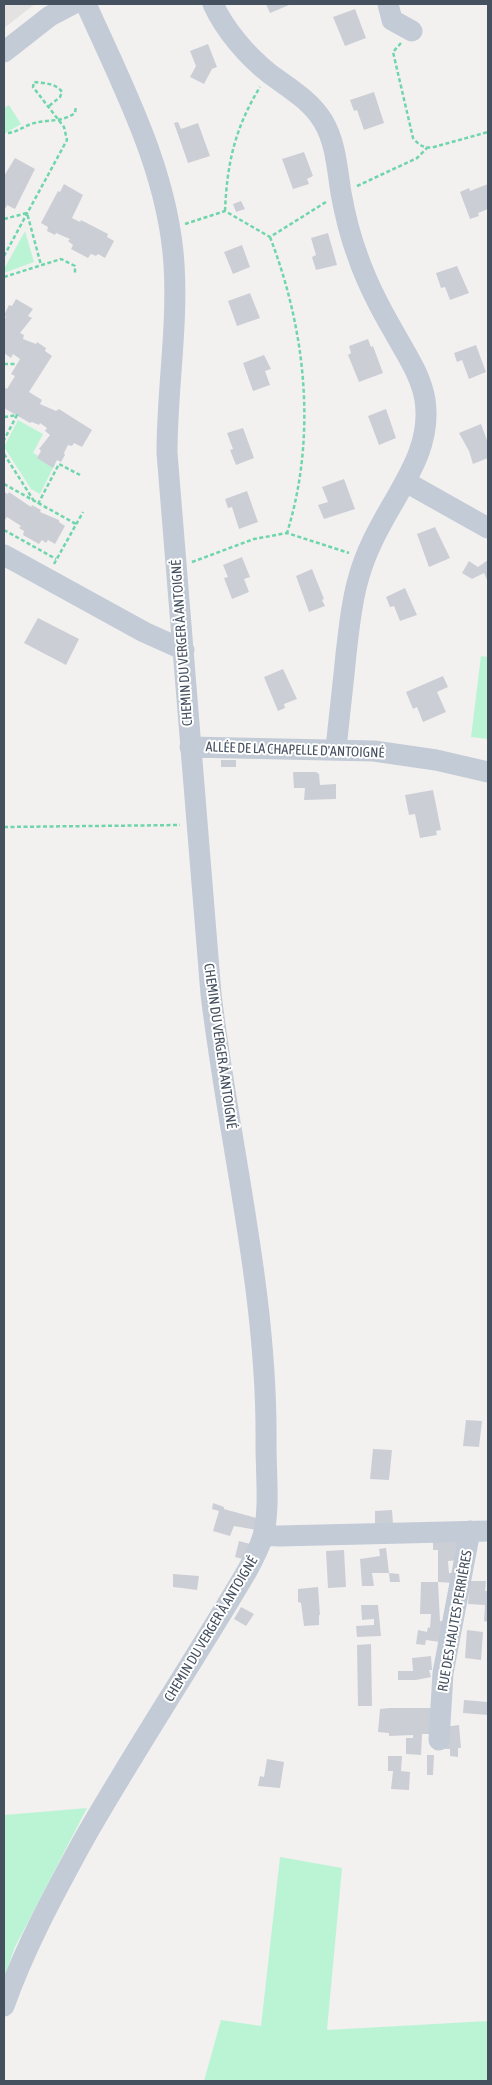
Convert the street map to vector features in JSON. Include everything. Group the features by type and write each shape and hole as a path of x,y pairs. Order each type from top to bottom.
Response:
{"street":[{"path":"4,52 50,16 73,4"},
{"name":"CHEMIN DU VERGER À ANTOIGNÉ","path":"4,2006 17,1969 38,1922 59,1884 115,1787 247,1571 263,1534 266,1513 267,1412 263,1359 248,1227 216,1037 211,994 167,452 167,422 175,297 174,262 170,229 153,159 86,4"},
{"path":"212,4 233,36 268,73 310,105 322,121 332,142 348,226 368,282 414,369 421,384 425,401 424,436 420,452 406,482 364,558 352,610 336,749"},
{"path":"388,4 392,20 412,32"},
{"path":"406,482 488,528"},
{"path":"4,555 144,632 184,650"},
{"name":"ALLÉE DE LA CHAPELLE D'ANTOIGNÉ","path":"190,747 374,751 436,760 488,772"},
{"name":"RUE DES HAUTES PERRIÈRES","path":"263,1534 279,1536 479,1531 443,1673 438,1740"}],"path":[{"path":"412,32 393,52 413,138 418,144 427,148"},
{"path":"224,211 228,166 237,131 248,107 268,73"},
{"path":"4,256 67,140 64,127 33,87 34,82 50,84 59,88 62,92 60,97 49,106"},
{"path":"8,133 30,124 66,119 75,113 76,106"},
{"path":"270,237 341,193 418,158 427,148 488,132"},
{"path":"170,229 224,211 270,237 283,270 297,327 304,390 303,453 299,485 287,533"},
{"path":"4,220 27,213"},
{"path":"27,213 41,265"},
{"path":"4,277 61,259 76,266 75,275"},
{"path":"4,364 17,364"},
{"path":"4,417 16,415 4,440"},
{"path":"4,454 37,503"},
{"path":"37,503 59,464 80,475"},
{"path":"4,484 76,524"},
{"path":"46,578 82,512"},
{"path":"4,530 56,559"},
{"path":"177,567 254,539 287,533 364,558"},
{"path":"4,827 197,825"}],"shaded area":[{"path":"4,4 35,4 4,28"}],"green space":[{"path":"9,105 21,124 4,134 4,108"},
{"path":"25,231 34,262 4,273 4,269"},
{"path":"18,420 43,434 33,453 55,464 40,494 31,489 4,447"},
{"path":"481,656 488,657 488,739 471,737"},
{"path":"87,1808 15,1947 4,1978 4,1815"},
{"path":"280,1857 342,1868 327,2030 488,2021 488,2081 204,2081 221,2020 261,2026"}],"building":[{"path":"266,4 288,4 289,5 270,13"},
{"path":"355,9 366,38 345,46 333,17"},
{"path":"208,44 217,67 212,69 204,84 190,77 196,66 190,51"},
{"path":"374,92 384,123 364,130 357,110 354,111 350,100"},
{"path":"178,122 181,129 198,123 210,156 188,163 174,123"},
{"path":"304,152 313,176 307,179 309,184 293,189 282,159"},
{"path":"15,158 35,169 15,209 7,205 6,208 4,207 4,176"},
{"path":"64,184 83,195 72,218 80,222 81,220 108,234 107,237 114,241 105,258 98,254 96,256 91,254 88,258 71,249 73,245 68,241 70,239 47,231 48,227 41,223 58,191 60,192"},
{"path":"488,184 488,209 478,213 479,216 470,219 460,192 469,188 470,191"},
{"path":"241,201 245,209 236,212 233,204"},
{"path":"328,233 337,265 316,270 312,257 316,255 311,238"},
{"path":"242,245 250,267 233,274 224,252"},
{"path":"457,266 469,293 450,300 445,287 441,288 436,273"},
{"path":"250,293 260,318 237,326 228,301"},
{"path":"16,299 33,309 28,316 32,318 20,333 24,335 23,339 36,344 37,342 46,348 45,351 52,356 29,392 42,400 40,404 56,411 59,409 92,430 82,447 74,443 72,446 68,445 61,462 57,460 53,468 37,458 41,451 39,449 50,435 45,431 47,428 40,423 39,425 30,423 4,408 4,387 7,389 15,376 11,374 20,359 13,354 11,358 4,353 4,320 6,317 4,315 9,305 12,306"},
{"path":"368,339 371,347 373,346 383,373 359,382 348,355 351,353 349,346"},
{"path":"476,345 486,372 469,379 462,360 457,362 454,353"},
{"path":"264,355 271,369 265,371 270,385 253,391 243,363"},
{"path":"386,409 396,438 379,445 368,416"},
{"path":"481,424 488,443 488,458 473,464 469,451 459,433"},
{"path":"243,428 254,458 236,465 230,450 233,449 227,433"},
{"path":"344,479 355,509 324,519 318,505 328,502 322,487"},
{"path":"247,491 258,522 239,529 232,507 228,508 225,499"},
{"path":"4,492 8,494 9,492 31,507 32,505 41,510 40,512 59,520 65,526 55,544 48,540 46,543 42,540 39,544 23,535 24,531 19,528 21,526 7,517 4,521"},
{"path":"435,527 450,558 429,567 417,534"},
{"path":"242,557 250,577 244,579 249,592 232,599 224,578 228,577 223,565"},
{"path":"488,560 488,582 484,573 472,579 462,573 469,561 478,567"},
{"path":"312,569 325,606 309,612 296,576"},
{"path":"405,588 417,615 400,621 394,606 390,607 386,597"},
{"path":"38,618 79,639 66,665 24,643"},
{"path":"283,669 297,699 284,704 285,708 278,711 264,677"},
{"path":"443,676 448,687 437,692 446,712 423,722 417,707 413,709 406,692"},
{"path":"221,760 236,760 236,767 221,767"},
{"path":"293,772 316,772 319,774 320,785 336,784 336,799 304,800 305,788 294,788"},
{"path":"433,790 441,830 436,831 437,835 420,838 415,814 409,815 405,795"},
{"path":"466,1420 482,1421 479,1447 463,1446"},
{"path":"373,1449 392,1450 389,1480 370,1479"},
{"path":"213,1503 224,1507 224,1509 260,1519 257,1530 234,1526 230,1536 213,1531 219,1511 212,1509"},
{"path":"392,1510 393,1524 375,1525 375,1511"},
{"path":"461,1538 461,1560 448,1561 449,1573 455,1573 454,1583 438,1582 438,1550 433,1550 433,1539"},
{"path":"239,1541 254,1545 247,1560 235,1557"},
{"path":"386,1548 389,1573 372,1573 374,1586 362,1586 360,1559 380,1556 379,1549"},
{"path":"344,1550 346,1587 328,1588 326,1551"},
{"path":"389,1573 399,1574 400,1582 390,1582"},
{"path":"173,1574 199,1576 197,1590 173,1587"},
{"path":"470,1581 486,1581 485,1591 488,1591 488,1622 484,1621 485,1605 468,1604"},
{"path":"421,1582 438,1582 440,1621 451,1622 447,1643 426,1640 425,1645 416,1644 418,1630 427,1632 428,1627 430,1628 431,1614 420,1614"},
{"path":"318,1587 319,1625 304,1626 301,1603 298,1602 298,1589"},
{"path":"361,1605 378,1605 381,1636 357,1637 356,1626 374,1625 374,1619 362,1620"},
{"path":"241,1607 254,1614 246,1626 234,1619"},
{"path":"467,1630 483,1632 481,1660 465,1658"},
{"path":"371,1644 372,1706 358,1706 357,1645"},
{"path":"431,1656 432,1670 429,1670 431,1677 416,1680 398,1680 398,1671 413,1671 412,1658"},
{"path":"464,1700 488,1702 488,1715 463,1713"},
{"path":"433,1708 434,1734 422,1734 421,1755 406,1754 406,1738 413,1738 413,1735 389,1736 389,1733 378,1732 380,1709"},
{"path":"459,1725 461,1748 458,1748 458,1757 450,1756 450,1749 445,1749 444,1727"},
{"path":"427,1755 434,1755 433,1775 427,1775"},
{"path":"388,1756 402,1756 401,1771 410,1772 409,1790 391,1789 393,1771 388,1771"},
{"path":"267,1759 284,1762 280,1788 258,1786 260,1776 264,1777"}]}
